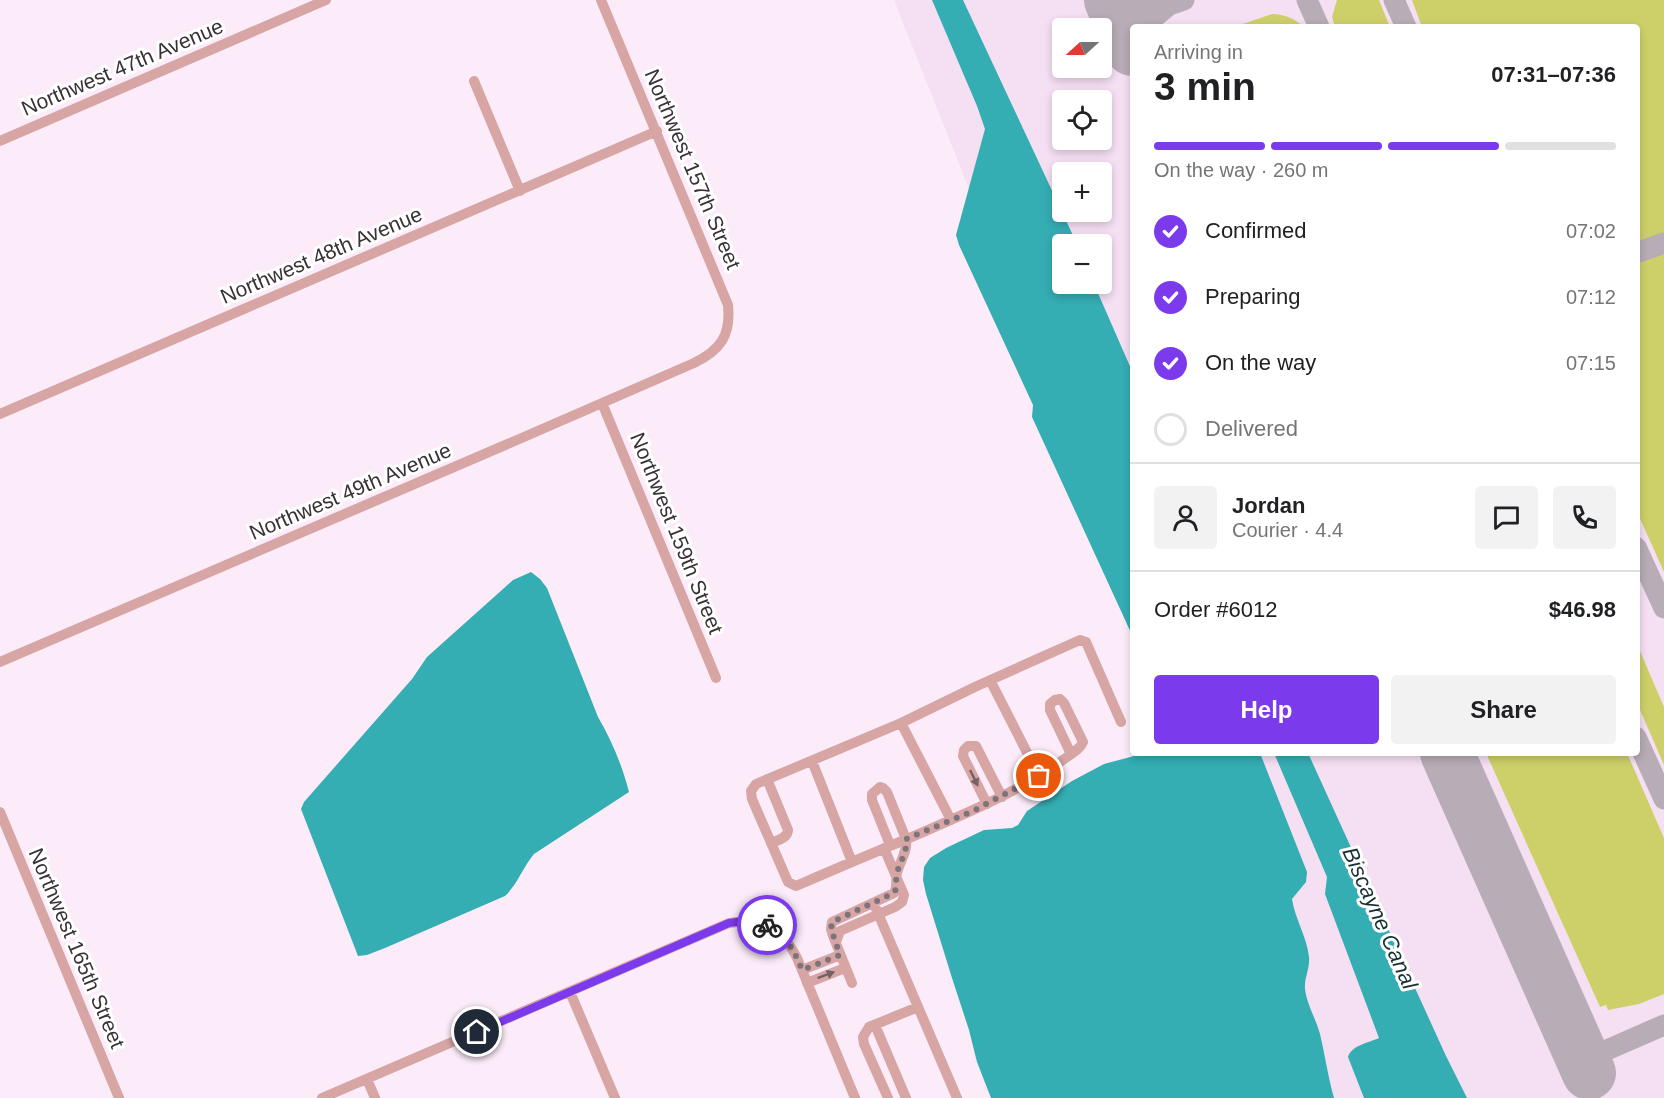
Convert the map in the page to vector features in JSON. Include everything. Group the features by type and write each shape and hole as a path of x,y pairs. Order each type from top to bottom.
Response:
{"street":[{"name":"Northwest 47th Avenue","path":"0,141 326,0"},
{"name":"Northwest 157th Street","path":"601,0 728,304 728,329 723,340 713,352"},
{"path":"474,81 520,191"},
{"name":"Northwest 48th Avenue","path":"0,414 657,131"},
{"name":"Northwest 49th Avenue","path":"0,662 694,363 713,352"},
{"name":"Northwest 159th Street","path":"602,403 716,678"},
{"path":"1071,754 1050,710 1050,704 1055,700 1060,699 1064,703 1083,742 1071,754 1002,797 796,886 788,882 752,799 751,791 756,784 901,723 1080,640 1086,642 1121,722"},
{"path":"990,680 1039,776"},
{"path":"901,723 951,820"},
{"path":"987,804 963,756 968,746 976,746 1002,797"},
{"path":"812,761 852,862"},
{"path":"767,779 788,830 786,836 771,843"},
{"path":"836,942 840,931 895,908 902,902 904,895 896,875 872,800 872,794 883,788 887,792 907,844 896,875 897,889 894,893 832,922 831,929 845,968 852,983"},
{"name":"Northwest 165th Street","path":"0,812 119,1098"},
{"path":"874,903 953,1097"},
{"path":"322,1098 729,923 757,921 779,931 789,942 855,1098"},
{"path":"802,970 840,955"},
{"path":"807,983 845,968"},
{"path":"570,992 615,1098"},
{"path":"888,1098 863,1037 869,1027 918,1007"},
{"path":"875,1025 906,1098"},
{"path":"367,1079 375,1098"}],"shaded area":[{"path":"894,0 1664,0 1664,1098 1331,1098 1195,756 1640,756 1640,24 1130,24 1130,594"},
{"path":"1337,0 1379,0 1389,24 1334,24 1332,17"},
{"path":"1412,0 1664,0 1664,233 1640,242 1640,24 1421,24"},
{"path":"1272,14 1281,15 1300,24 1243,24"},
{"path":"1664,253 1664,572 1640,519 1640,262"},
{"path":"1640,651 1664,707 1664,765 1640,710"},
{"path":"1487,756 1628,756 1664,838 1664,994 1639,1004 1608,1010 1606,1005 1600,1007"}],"water":[{"path":"932,0 963,0 1052,190 1052,222 1067,222 1072,234 1052,234 1052,294 1098,294 1130,366 1130,631 1032,417 1033,405 956,235 985,129"},
{"path":"531,572 547,588 598,717 616,753 629,792 534,854 505,896 385,948 358,956 301,809 304,802 412,679 427,657 513,580"},
{"path":"1134,756 1261,756 1307,872 1306,882 1292,899 1309,957 1306,995 1320,1034 1334,1098 991,1098 977,1062 926,894 923,880 924,867 930,858 946,848 984,830 1012,828 1018,825 1027,811 1072,781 1104,764"},
{"name":"Biscayne Canal","path":"1275,756 1309,756 1467,1098 1364,1098 1348,1057 1357,1047 1379,1038 1325,894 1327,877"}],"taxiway":[{"path":"1122,0 1145,8 1167,6 1184,0"},
{"path":"1307,0 1318,24"},
{"path":"1394,0 1405,24"},
{"path":"1149,24 1168,6"},
{"path":"1640,252 1664,243"},
{"path":"1640,556 1664,608"},
{"path":"1640,746 1664,799"},
{"path":"1584,1060 1664,1025"}],"runway":[{"path":"1111,0 1130,44"},
{"path":"1448,756 1589,1073"}],"way so far":[{"path":"767,925 779,931 789,942 802,970 840,955 831,929 832,922 894,893 897,889 896,875 905,854 906,839 973,811 1039,776"}],"route":[{"path":"477,1032 729,923 757,921 767,925"}]}
